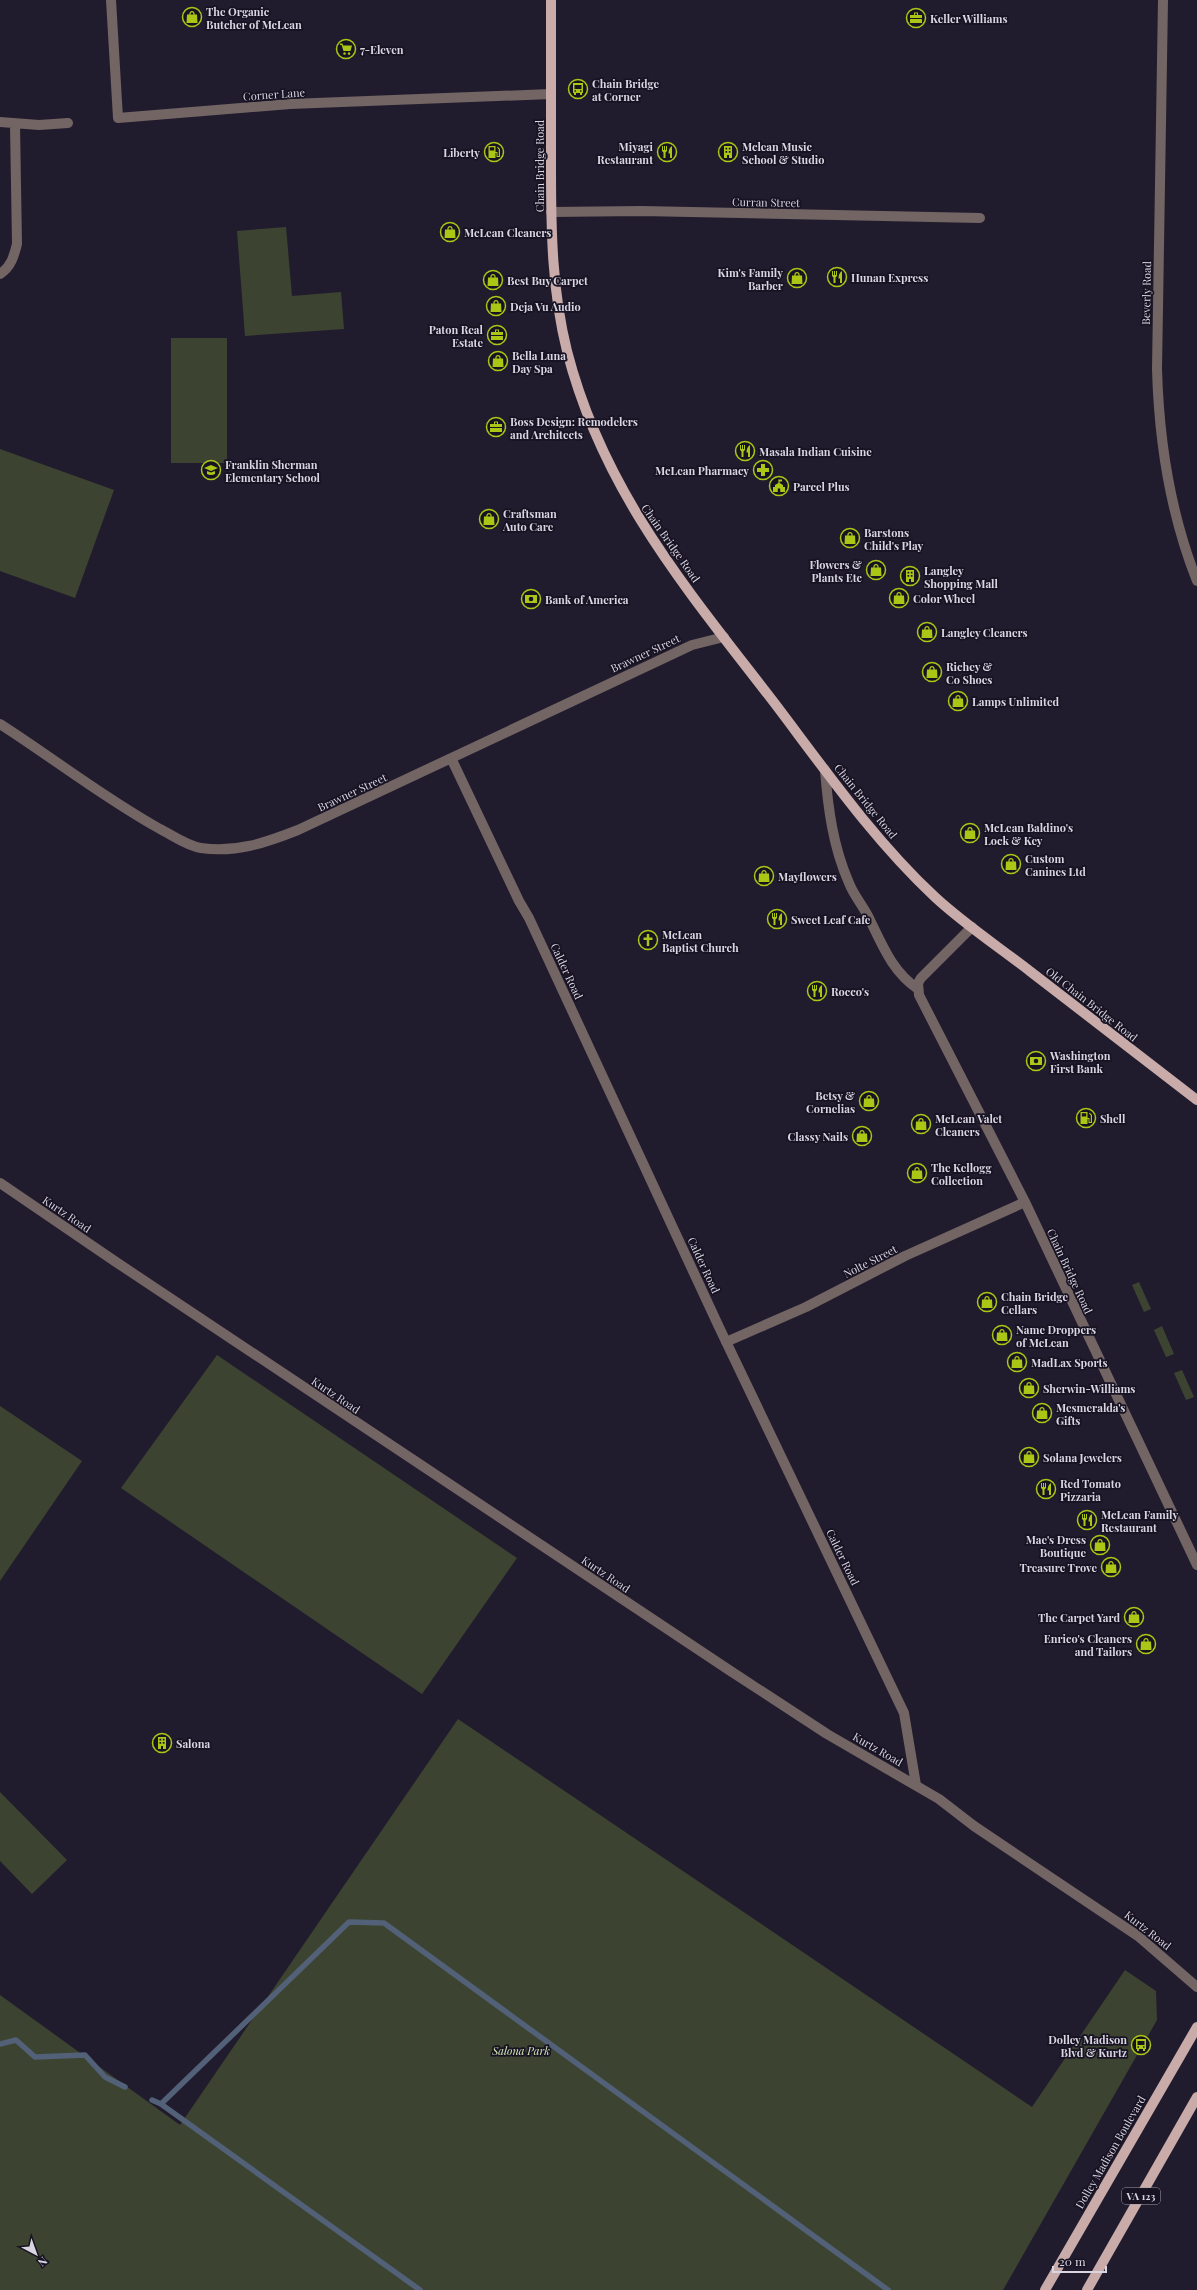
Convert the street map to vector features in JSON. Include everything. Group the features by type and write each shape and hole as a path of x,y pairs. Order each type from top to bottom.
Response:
{"main road":[{"name":"Chain Bridge Road","path":"551,0 551,212 554,277 562,328 577,385 592,428 616,480 643,527 825,770 878,838 937,899 972,927"},
{"name":"Old Chain Bridge Road","path":"972,927 1197,1100"},
{"name":"Dolley Madison Boulevard","path":"1045,2290 1197,2027"},
{"name":"VA 123","path":"1088,2290 1197,2097"}],"street":[{"name":"Corner Lane","path":"111,0 118,118 312,103 551,94"},
{"name":"Beverly Road","path":"1163,0 1157,369 1159,410 1170,494 1197,581"},
{"path":"0,122 14,125 68,123"},
{"path":"0,274 8,270 17,244 14,125"},
{"name":"Curran Street","path":"551,212 642,211 980,218"},
{"name":"Brawner Street","path":"0,724 143,819 199,848 220,850 244,849 268,842 452,760 550,710 692,645 724,637"},
{"name":"Calder Road","path":"452,760 539,940 726,1342 904,1713 916,1785"},
{"path":"825,770 827,803 834,840 846,876 867,912 893,965 905,981 918,989 921,978 972,927"},
{"name":"Chain Bridge Road","path":"918,989 922,1003 1025,1202 1197,1565"},
{"name":"Kurtz Road","path":"0,1183 122,1266 729,1670 827,1734 939,1799 974,1826 1138,1936 1197,1987"},
{"name":"Nolte Street","path":"726,1342 806,1307 905,1256 1025,1202"}],"green space":[{"path":"286,227 292,296 341,292 344,329 245,336 237,231"},
{"path":"171,338 227,338 227,463 171,463"},
{"path":"0,449 114,490 75,598 0,571"},
{"path":"1139,1282 1151,1309 1144,1312 1132,1285"},
{"path":"1162,1326 1174,1354 1166,1357 1154,1330"},
{"path":"217,1355 517,1558 422,1694 121,1488"},
{"path":"1182,1370 1194,1397 1186,1400 1174,1373"},
{"path":"0,1406 82,1461 0,1581"},
{"name":"Salona Park","path":"458,1719 1032,2107 1125,1970 1156,1991 1157,2020 1003,2290 0,2290 0,1995 180,2125"},
{"path":"0,1792 67,1860 32,1894 0,1861"}],"waterway":[{"path":"161,2104 349,1922 384,1923 888,2290"},
{"path":"0,2044 16,2040 35,2057 85,2055 105,2077 125,2087"},
{"path":"152,2100 161,2104 420,2290"}],"place":[{"name":"The Organic Butcher of McLean","path":"192,17"},
{"name":"Keller Williams","path":"916,18"},
{"name":"7-Eleven","path":"346,49"},
{"name":"Chain Bridge at Corner","path":"578,89"},
{"name":"Liberty","path":"494,152"},
{"name":"Miyagi Restaurant","path":"667,152"},
{"name":"Mclean Music School & Studio","path":"728,152"},
{"name":"McLean Cleaners","path":"450,232"},
{"name":"Hunan Express","path":"837,277"},
{"name":"Kim's Family Barber","path":"797,278"},
{"name":"Best Buy Carpet","path":"493,280"},
{"name":"Deja Vu Audio","path":"496,306"},
{"name":"Paton Real Estate","path":"497,335"},
{"name":"Bella Luna Day Spa","path":"498,361"},
{"name":"Boss Design: Remodelers and Architects","path":"496,427"},
{"name":"Masala Indian Cuisine","path":"745,451"},
{"name":"Franklin Sherman Elementary School","path":"211,470"},
{"name":"McLean Pharmacy","path":"763,470"},
{"name":"Parcel Plus","path":"779,486"},
{"name":"Craftsman Auto Care","path":"489,519"},
{"name":"Barstons Child's Play","path":"850,538"},
{"name":"Flowers & Plants Etc","path":"876,570"},
{"name":"Langley Shopping Mall","path":"910,576"},
{"name":"Color Wheel","path":"899,598"},
{"name":"Bank of America","path":"531,599"},
{"name":"Langley Cleaners","path":"927,632"},
{"name":"Richey & Co Shoes","path":"932,672"},
{"name":"Lamps Unlimited","path":"958,701"},
{"name":"McLean Baldino's Lock & Key","path":"970,833"},
{"name":"Custom Canines Ltd","path":"1011,864"},
{"name":"Mayflowers","path":"764,876"},
{"name":"Sweet Leaf Cafe","path":"777,919"},
{"name":"McLean Baptist Church","path":"648,940"},
{"name":"Rocco's","path":"817,991"},
{"name":"Washington First Bank","path":"1036,1061"},
{"name":"Betsy & Cornelias","path":"869,1101"},
{"name":"Shell","path":"1086,1118"},
{"name":"McLean Valet Cleaners","path":"921,1124"},
{"name":"Classy Nails","path":"862,1136"},
{"name":"The Kellogg Collection","path":"917,1173"},
{"name":"Chain Bridge Cellars","path":"987,1302"},
{"name":"Name Droppers of McLean","path":"1002,1335"},
{"name":"MadLax Sports","path":"1017,1362"},
{"name":"Sherwin-Williams","path":"1029,1388"},
{"name":"Mesmeralda's Gifts","path":"1042,1413"},
{"name":"Solana Jewelers","path":"1029,1457"},
{"name":"Red Tomato Pizzaria","path":"1046,1489"},
{"name":"McLean Family Restaurant","path":"1087,1520"},
{"name":"Mae's Dress Boutique","path":"1100,1545"},
{"name":"Treasure Trove","path":"1111,1567"},
{"name":"The Carpet Yard","path":"1134,1617"},
{"name":"Enrico's Cleaners and Tailors","path":"1146,1644"},
{"name":"Salona","path":"162,1743"},
{"name":"Dolley Madison Blvd & Kurtz","path":"1141,2045"}]}
